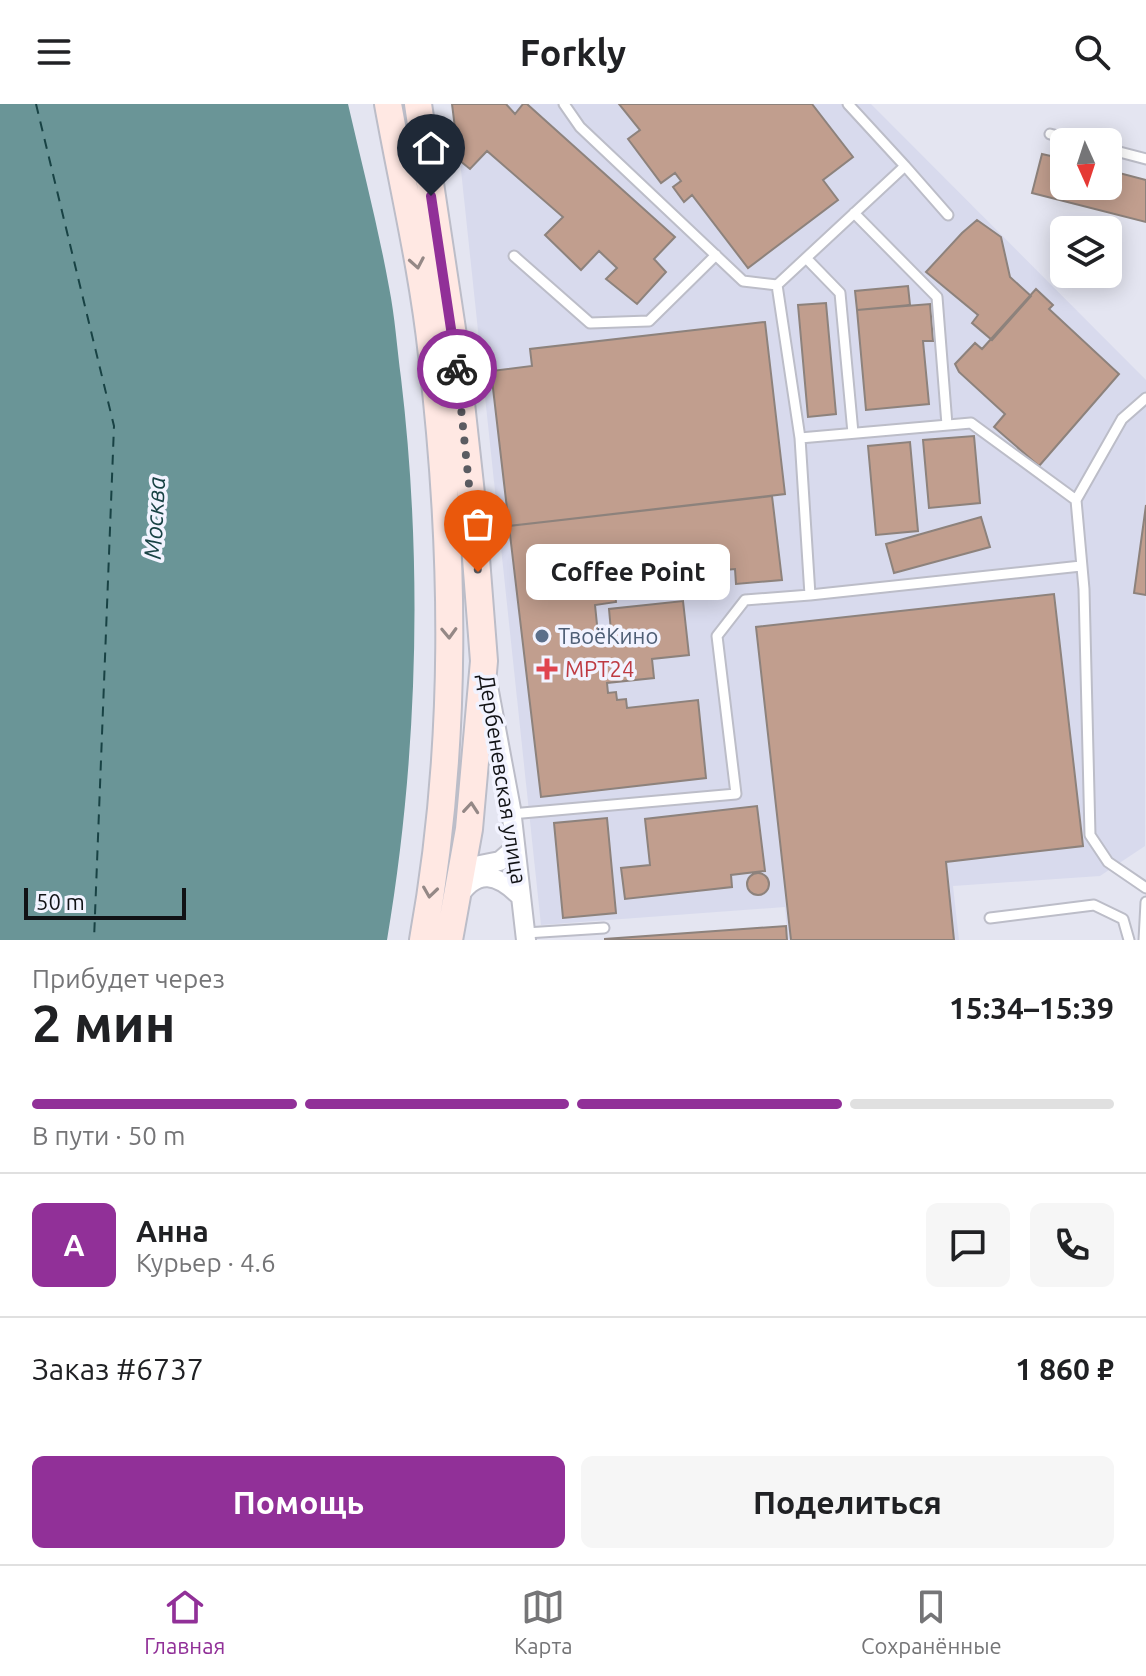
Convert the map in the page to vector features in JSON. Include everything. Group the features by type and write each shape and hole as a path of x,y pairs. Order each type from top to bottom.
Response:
{"main road":[{"path":"388,104 432,352 446,503 451,679 440,823 423,940"},
{"path":"418,104 455,349 471,494 484,661 469,829 449,940"}],"street":[{"name":"Дербеневская улица","path":"484,661 511,814 526,937"},
{"path":"440,823 445,844 463,868 489,877"},
{"path":"463,868 500,861 515,848"},
{"name":"Дербеневская улица","path":"457,899 464,887 477,879 489,877 502,880 521,897"}],"lane":[{"path":"564,104 580,127 743,281 777,285 905,166"},
{"path":"848,104 948,215"},
{"path":"1122,153 1146,159"},
{"path":"854,213 937,297 947,425"},
{"path":"514,256 590,323 649,321 716,255"},
{"path":"806,258 840,293 853,433"},
{"path":"777,285 800,438 810,595"},
{"path":"1146,398 1122,419 1076,500 1090,835 1108,862 1146,888"},
{"path":"800,438 971,423 1076,500"},
{"path":"511,814 736,794 717,636 745,600 1081,566"},
{"path":"1144,940 1146,902"},
{"path":"990,918 1094,905 1123,919 1129,940"},
{"path":"526,937 604,928"}],"shaded area":[{"path":"454,104 871,104 1050,284 1050,288 1054,288 1146,380 1145,846 1100,876 953,886 959,940 788,940 785,907 541,925"}],"water":[{"name":"Москва","path":"0,104 348,104 393,310 412,518 414,659 411,730 387,940 0,940"}],"building":[{"path":"452,104 506,104 515,114 523,104 527,104 675,237 654,259 666,272 637,304 606,279 617,268 599,251 581,270 545,235 563,217 487,151 470,169 459,160"},
{"path":"619,104 812,104 853,157 823,180 838,200 748,268 692,195 684,202 673,187 681,181 675,173 661,183 628,139 640,130"},
{"path":"1042,154 1050,156 1050,198 1032,193"},
{"path":"1122,174 1146,180 1146,222 1060,200 1122,200"},
{"path":"977,220 1001,237 1010,277 1031,296 992,340 972,323 978,315 926,272"},
{"path":"908,286 910,305 857,310 855,291"},
{"path":"1036,289 1053,305 1049,309 1119,374 1039,466 994,427 1005,414 959,372 955,364 975,343 982,349"},
{"path":"826,303 836,414 808,417 798,305"},
{"path":"930,304 933,341 923,341 929,404 866,410 857,310"},
{"path":"765,322 785,494 509,526 491,371 532,366 530,349"},
{"path":"974,436 980,503 929,508 923,440"},
{"path":"910,442 918,531 876,535 868,446"},
{"path":"772,496 782,580 736,584 735,569 725,570 727,587 695,591 694,573 650,577 650,568 635,570 635,563 612,565 616,602 595,605 599,644 612,642 609,609 683,601 689,655 652,659 654,678 607,683 608,693 616,692 617,700 626,699 627,708 698,700 706,778 541,797 509,526"},
{"path":"1146,505 1146,595 1134,593"},
{"path":"981,517 990,547 894,573 886,544"},
{"path":"1054,594 1083,846 946,862 954,940 791,940 756,627"},
{"path":"757,806 765,871 731,875 732,887 625,899 621,868 650,865 645,819"},
{"path":"607,818 616,913 563,918 554,823"},
{"path":"758,873 766,876 769,884 766,892 758,895 750,892 747,884 750,876"},
{"path":"786,926 787,940 605,940 605,939"}],"ferry route":[{"path":"36,104 114,426 94,940"}],"way so far":[{"path":"457,369 478,572"}],"place":[{"name":"Coffee Point","path":"478,572"},
{"name":"ТвоёКино","path":"542,636"},
{"name":"МРТ24","path":"547,669"}],"route":[{"path":"431,196 457,369"}]}
